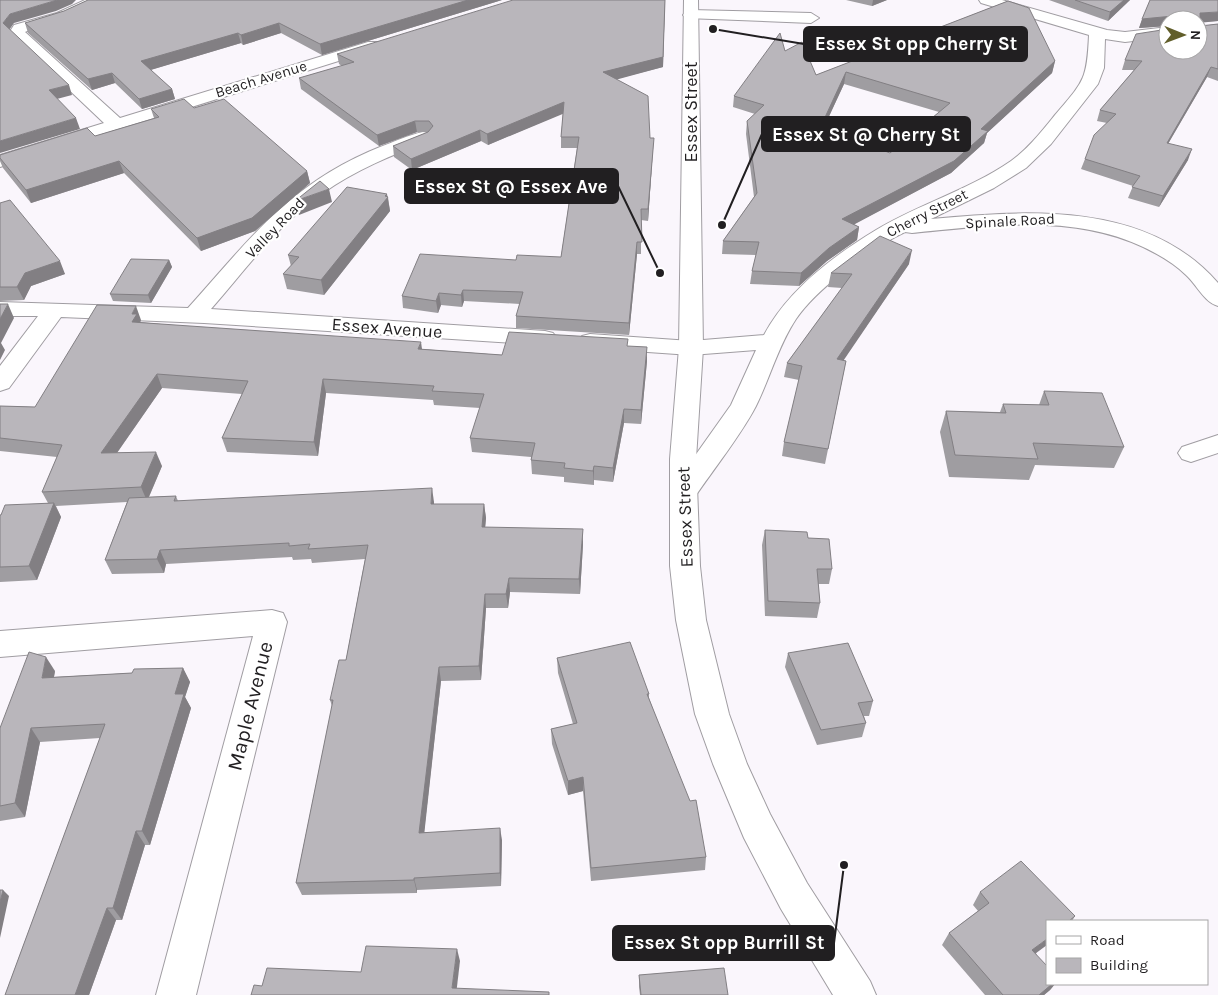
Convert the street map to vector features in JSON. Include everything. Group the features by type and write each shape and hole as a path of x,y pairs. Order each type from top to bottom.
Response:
{"street":[{"path":"98,0 62,16 19,28 17,33 116,124"},
{"path":"986,0 1097,33 1125,37 1158,33"},
{"path":"691,8 810,18"},
{"name":"Essex Street","path":"691,8 691,348 683,458 685,566 691,620 712,714 730,764 757,826 794,896 856,995"},
{"name":"Cherry Street","path":"684,492 743,406 759,367 784,319 795,305 825,277 853,255 895,229 987,184 1019,164 1060,121 1090,84 1096,68 1097,33"},
{"name":"Beach Avenue","path":"0,161 387,41"},
{"name":"Valley Road","path":"195,314 283,217 308,194 355,165 423,137"},
{"name":"Spinale Road","path":"895,229 1017,218 1061,218 1106,226 1164,248 1181,258 1207,283 1218,299"},
{"name":"Essex Avenue","path":"0,309 195,314 691,348 773,341"},
{"path":"0,383 55,309"},
{"path":"1191,454 1218,444"},
{"name":"Maple Avenue","path":"0,644 272,622 176,995"}],"building":[{"path":"0,0 57,0 10,14 3,23 69,85 49,90 76,118 0,141"},
{"path":"88,0 468,0 320,44 279,23 141,61 172,89 139,99 112,73 88,79 25,23 64,11"},
{"path":"513,0 665,0 663,57 603,72 648,96 650,138 654,138 648,209 641,209 642,242 637,242 629,323 516,316 523,292 463,290 461,295 439,293 436,301 402,296 420,254 516,260 517,255 561,257 579,137 561,137 564,102 487,134 480,130 411,159 393,146 428,132 433,126 429,121 415,121 377,135 299,78 354,62 337,54"},
{"path":"1075,0 1124,0 1110,12"},
{"path":"1150,0 1218,0 1218,12 1208,13 1208,10 1158,10 1158,17 1142,19"},
{"path":"1008,1 1029,8 1055,61 981,129 988,131 954,161 842,219 859,227 829,248 801,273 752,271 759,242 723,241 757,193 747,121 764,105 734,96 780,33 785,51 802,42 816,75","holes":["846,72 950,103 890,153 821,126"]},
{"path":"1218,24 1218,69 1211,67 1167,143 1192,149 1163,196 1132,187 1140,176 1085,159 1094,135 1116,114 1100,110 1142,61 1125,60 1136,34 1158,31 1158,60 1208,60 1208,25"},
{"path":"184,99 194,108 224,99 307,171 252,218 197,238 119,161 26,190 0,158 0,155 87,128 95,136 159,117 151,109"},
{"path":"320,181 329,189 295,201"},
{"path":"347,187 387,194 385,196 388,197 321,280 283,274 299,257 288,255"},
{"path":"10,200 60,261 25,273 17,287 0,287 0,203"},
{"path":"880,236 912,250 837,359 846,361 828,449 784,442 802,366 787,363 852,274 831,273"},
{"path":"131,259 169,260 148,295 110,294"},
{"path":"0,304 8,304 0,319"},
{"path":"97,305 136,306 132,314 137,314 132,322 421,342 418,349 502,355 509,332 628,339 627,346 647,347 641,410 624,409 613,468 594,466 593,471 564,468 565,463 531,460 535,443 470,438 484,394 432,391 434,386 323,379 314,442 222,438 248,381 157,374 101,453 156,452 141,487 42,492 62,445 0,438 0,406 35,407"},
{"path":"1044,391 1102,393 1124,447 1033,443 1038,459 955,455 946,411 1006,413 1003,404 1049,405"},
{"path":"432,488 431,504 484,504 482,527 583,529 579,579 509,578 506,594 485,594 479,666 439,667 419,833 500,828 500,873 414,878 414,880 296,883 333,700 330,700 339,660 346,660 368,545 308,549 310,544 289,546 289,543 160,550 157,559 105,560 129,498 176,496 174,501"},
{"path":"54,503 29,566 0,567 0,515 5,505"},
{"path":"765,530 807,532 808,538 829,539 832,569 817,569 820,603 768,601"},
{"path":"630,642 649,694 647,694 690,801 696,800 706,857 591,868 583,777 568,781 551,729 577,723 557,658"},
{"path":"848,643 873,701 858,703 866,723 821,730 788,653"},
{"path":"29,652 46,657 42,678 132,673 134,669 183,668 175,694 184,694 142,831 136,831 113,908 107,908 75,995 5,995 105,724 31,728 15,803 0,806 0,728"},
{"path":"1021,861 1075,916 1070,920 1046,920 1046,940 1032,950 1046,965 1046,985 1051,985 1039,995 1003,995 949,933 989,903 980,892"},
{"path":"0,890 3,890 0,902"},
{"path":"366,946 457,949 452,988 549,992 549,995 251,995 254,985 262,986 267,968 361,972"},
{"path":"724,968 728,995 641,995 639,975"}],"place":[{"name":"Essex St opp Cherry St","path":"713,29"},
{"name":"Essex St @ Cherry St","path":"722,225"},
{"name":"Essex St @ Essex Ave","path":"660,273"},
{"name":"Essex St opp Burrill St","path":"844,865"}]}
